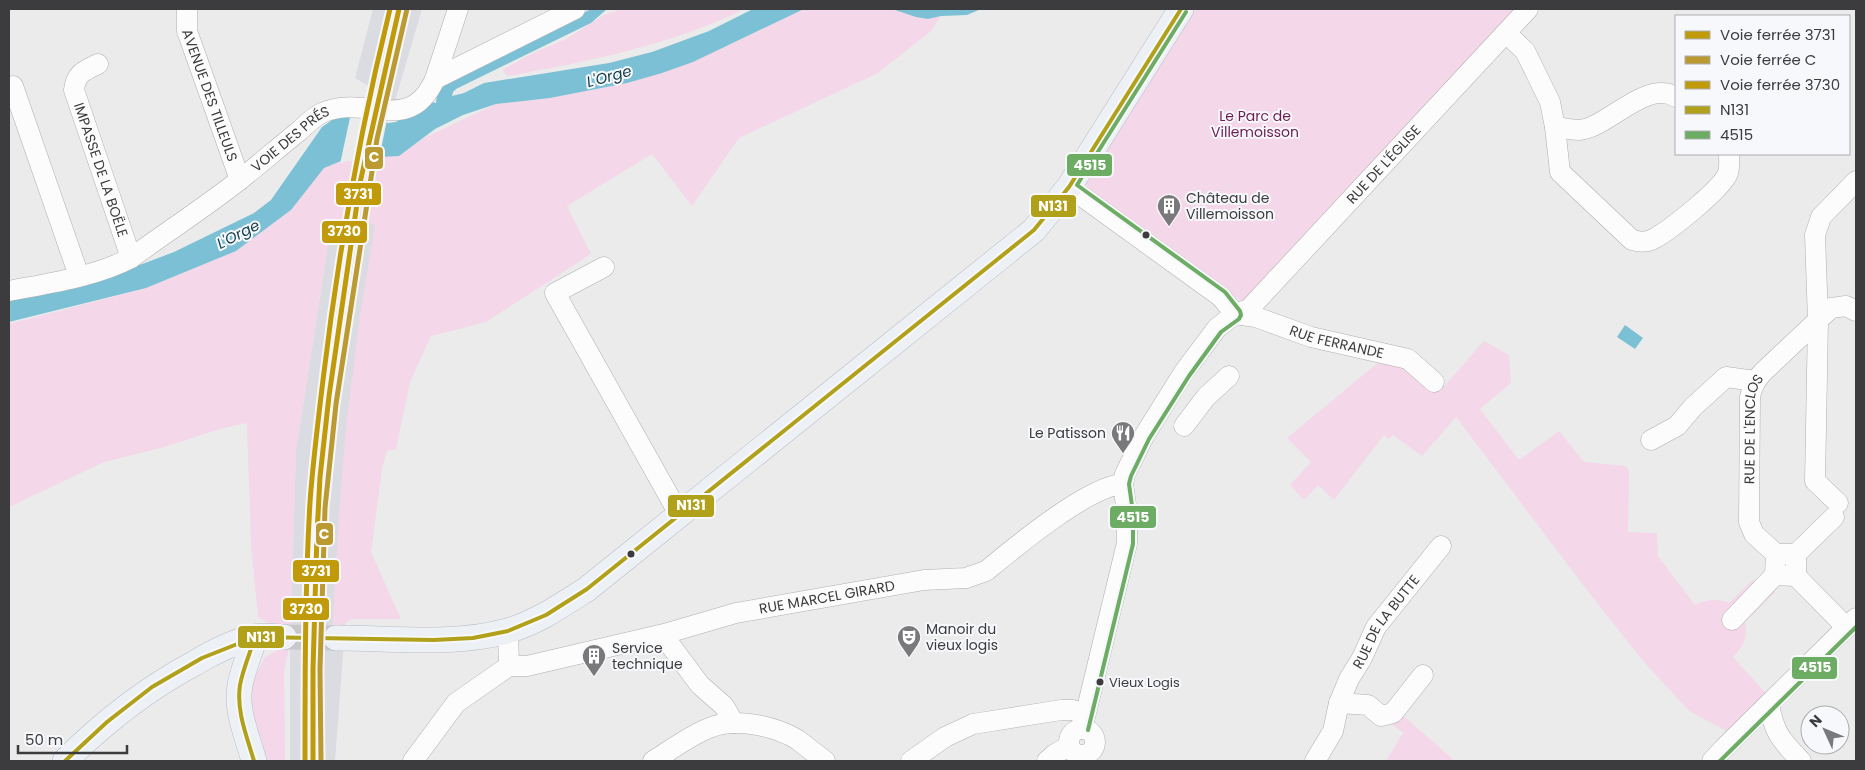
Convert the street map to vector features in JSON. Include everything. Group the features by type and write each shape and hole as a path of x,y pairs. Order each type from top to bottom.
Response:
{"main road":[{"path":"336,638 434,640 473,638 508,631 546,615 587,588 1034,230 1069,187 1181,9"},
{"path":"65,761 133,700 174,674 231,644 255,637 284,636"},
{"path":"254,761 240,709 239,697 240,685 255,637"}],"street":[{"name":"AVENUE DES TILLEULS","path":"187,9 187,30 240,180"},
{"name":"VOIE DES PRÉS","path":"9,291 114,267 131,258 240,180 320,114 337,107 348,106 394,111 409,109 423,99 434,79 458,9"},
{"path":"434,79 575,9"},
{"name":"RUE DE L'ÉGLISE","path":"1123,484 1125,474 1144,436 1179,379 1217,328 1234,314 1249,309 1528,9"},
{"path":"1506,33 1525,51 1550,102 1560,172 1632,240 1642,243 1654,239 1721,185 1728,173 1729,155"},
{"name":"IMPASSE DE LA BOËLE","path":"98,64 82,72 75,79 74,90 131,258"},
{"path":"13,86 79,276"},
{"path":"1555,127 1579,130 1593,126 1613,113 1653,94 1675,96"},
{"path":"1796,576 1796,554 1836,510 1816,481 1818,320 1815,235 1822,217 1856,181"},
{"path":"1069,187 1220,297 1234,314"},
{"path":"604,267 555,293 679,514"},
{"name":"RUE DE L'ENCLOS","path":"1776,554 1754,534 1749,522 1750,397 1755,381 1831,308 1846,306 1856,311"},
{"name":"RUE FERRANDE","path":"1234,314 1256,317 1338,344 1408,359 1434,382"},
{"path":"1184,426 1206,397 1228,376"},
{"path":"1651,440 1677,426 1726,377 1755,381"},
{"path":"1179,379 1206,397"},
{"path":"1084,744 1127,543 1127,513 1123,484"},
{"name":"RUE MARCEL GIRARD","path":"509,666 527,666 664,634 736,613 924,580 973,577 986,571 1052,519 1077,503 1104,488 1123,484"},
{"name":"RUE DE LA BUTTE","path":"1316,761 1333,731 1338,703 1376,627 1441,546"},
{"path":"1732,620 1775,576 1776,554 1796,554"},
{"path":"1712,761 1852,623 1796,576 1775,576"},
{"path":"413,761 456,703 509,666 508,631"},
{"path":"668,642 700,685 724,706 734,723"},
{"path":"1338,703 1368,705 1381,716 1393,714 1423,674"},
{"path":"1769,704 1772,723 1779,737 1801,761"},
{"path":"911,761 945,736 973,724 1061,710 1073,710 1084,744"},
{"path":"653,761 710,728 734,723 752,725 783,733 798,740 826,761"},
{"path":"1047,761 1055,754 1084,744"}],"shaded area":[{"path":"373,9 422,9 395,101 355,78"},
{"path":"332,219 375,224 335,761 290,761 290,645 296,451"}],"green space":[{"path":"622,9 744,9 687,33 628,51 508,76 502,70 533,53 566,39 604,15"},
{"path":"804,9 892,9 928,19 941,16 931,31 878,73 739,138 692,206 652,154 567,206 591,254 486,322 431,336 410,382 396,449 387,451 382,469 371,552 401,619 352,619 332,630 346,426 360,316 375,224 332,219 296,451 291,629 279,629 258,617 251,545 247,423 104,462 9,507 9,324 146,288 236,251 291,210 324,168 346,158 399,156 424,138 496,104 550,98 627,83 693,62"},
{"name":"Le Parc de Villemoisson","path":"1196,9 1518,9 1244,303 1088,191 1085,176"},
{"path":"1484,341 1509,355 1511,383 1480,409 1519,460 1559,431 1584,462 1626,466 1629,471 1628,532 1657,533 1658,556 1695,605 1712,600 1729,603 1753,580 1766,584 1775,592 1745,622 1746,633 1744,641 1733,657 1773,701 1736,736 1689,711 1643,661 1456,417 1422,456 1393,435 1389,439 1384,435 1334,500 1318,485 1304,500 1290,485 1311,462 1287,438 1380,361 1413,372 1441,390"},
{"path":"289,649 284,671 285,761 258,761 252,741 251,684 265,657 278,650"},
{"path":"1398,711 1455,761 1386,761 1403,733 1389,722"}],"water":[{"name":"L'Orge","path":"591,9 607,9 591,23 456,89 452,96 464,93 484,83 609,63 652,52 709,31 753,9 804,9 693,62 662,73 627,83 550,98 496,104 463,115 435,129 399,156 346,159 324,168 291,210 236,251 146,288 9,322 9,299 116,273 145,263 174,252 254,213 271,200 322,127 341,114 389,123 396,122 430,102 436,103 437,94 446,83"},
{"path":"892,9 981,9 967,15 941,16 928,19"},
{"path":"1625,325 1643,338 1635,349 1617,337"}],"pier":[{"path":"351,113 387,120 379,159 347,161 340,164"}],"tunnel":[{"path":"284,637 336,638"}],"rail line":[{"name":"3730","path":"305,761 307,567 310,502 316,441 343,240 369,101 390,9"},
{"name":"3731","path":"313,761 313,669 317,534 320,477 329,396 360,183 399,9"},
{"name":"C","path":"321,761 320,669 325,508 336,404 377,139 407,9"}],"transit line":[{"name":"N131","path":"65,761 107,722 152,687 202,658 255,637 434,640 473,638 508,631 546,615 587,589 1034,230 1069,187 1181,9"},
{"name":"4515","path":"1088,730 1133,544 1133,513 1129,484 1131,476 1149,439 1189,376 1221,332 1239,319 1241,315 1225,292 1077,185 1186,12"},
{"name":"4515","path":"1720,761 1856,627"},
{"name":"N131","path":"254,761 243,724 239,695 243,673 255,637"}],"place":[{"name":"Château de Villemoisson","path":"1169,227"},
{"name":"Le Patisson","path":"1123,454"},
{"name":"Manoir du vieux logis","path":"909,658"},
{"name":"Service technique","path":"594,677"},
{"name":"Vieux Logis","path":"1100,682"}]}
